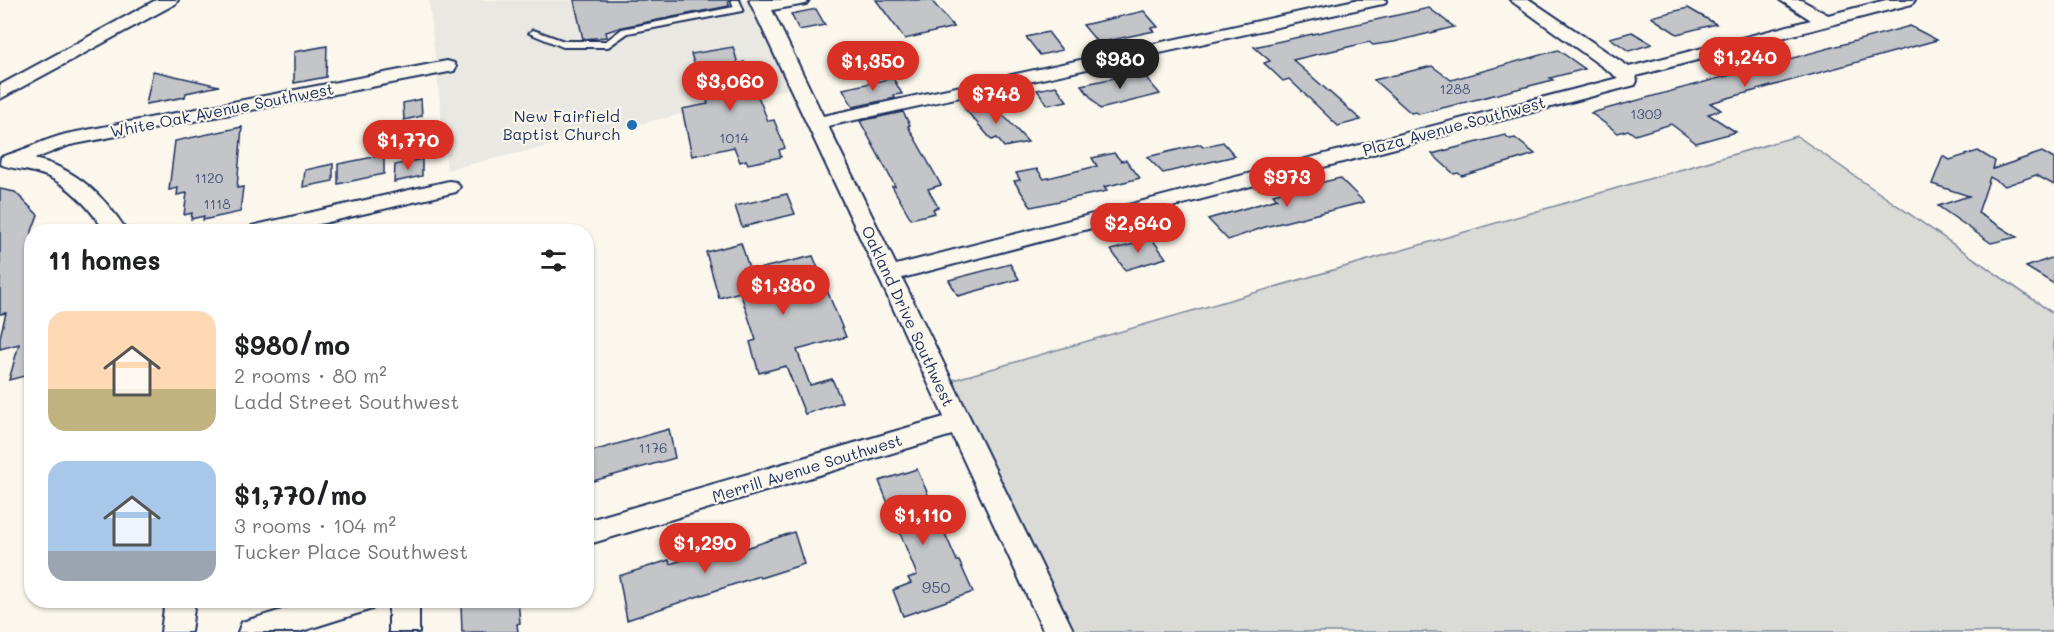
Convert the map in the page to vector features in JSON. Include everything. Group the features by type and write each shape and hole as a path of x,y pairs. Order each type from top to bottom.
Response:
{"street":[{"path":"0,93 170,0"},
{"path":"755,6 800,0"},
{"path":"816,123 1378,0"},
{"path":"1519,0 1626,73"},
{"path":"1789,0 1826,21"},
{"name":"Plaza Avenue Southwest","path":"889,274 1628,81 1626,73 1905,0"},
{"name":"Oakland Drive Southwest","path":"755,6 816,123 1059,632"},
{"name":"White Oak Avenue Southwest","path":"7,160 66,140 447,67"},
{"path":"7,160 51,170 74,184 112,224"},
{"path":"290,224 449,187"},
{"name":"Merrill Avenue Southwest","path":"594,531 959,423"},
{"path":"176,632 179,608"},
{"path":"253,632 335,608"},
{"path":"404,608 404,632"}],"lane":[{"path":"735,0 755,6"},
{"path":"533,33 563,44 608,44 625,32 755,6"}],"shaded area":[{"path":"429,0 769,0 804,85 447,170"},
{"path":"1797,136 2054,314 2054,632 1062,632 946,382"}],"building":[{"path":"574,0 728,0 729,6 622,27 606,32 607,37 583,39"},
{"path":"876,0 931,0 954,27 905,39"},
{"path":"1429,8 1454,27 1394,42 1373,45 1369,42 1293,60 1361,120 1338,126 1289,79 1283,81 1264,63 1270,61 1254,47"},
{"path":"1688,8 1716,24 1677,34 1651,17"},
{"path":"816,9 825,25 799,30 791,14"},
{"path":"1144,11 1158,27 1151,28 1154,31 1098,43 1083,25"},
{"path":"1910,26 1937,40 1710,103 1721,110 1708,114 1736,132 1696,143 1671,124 1635,135 1628,130 1618,133 1591,113"},
{"path":"1048,32 1062,50 1040,55 1026,37"},
{"path":"1632,32 1652,44 1629,51 1610,38"},
{"path":"327,46 326,77 294,83 294,52"},
{"path":"733,47 738,64 744,62 768,121 774,120 785,148 779,150 781,157 748,164 746,160 740,162 734,147 692,156 682,109 708,104 691,54"},
{"path":"1558,50 1585,69 1550,78 1553,80 1419,114 1411,113 1374,80 1432,66 1451,80"},
{"path":"153,71 219,86 186,93 185,97 146,104"},
{"path":"1143,74 1160,94 1100,109 1081,85"},
{"path":"893,78 902,94 894,95 895,98 853,107 843,89"},
{"path":"1056,86 1067,101 1048,105 1037,90"},
{"path":"421,99 422,116 404,120 403,103"},
{"path":"982,103 985,106 993,104 1028,142 1004,147 997,138 992,140 964,108"},
{"path":"903,112 910,125 908,126 941,185 928,189 938,207 933,209 935,213 911,219 860,121"},
{"path":"242,127 237,188 243,187 240,212 203,220 204,216 191,219 192,213 184,215 187,193 177,195 178,188 169,190 175,141"},
{"path":"1505,135 1510,139 1515,138 1535,154 1462,176 1458,173 1454,174 1432,154"},
{"path":"1223,142 1235,156 1163,173 1147,157 1201,144 1203,147"},
{"path":"1978,151 1995,161 1993,169 2042,152 2054,159 2054,185 2036,175 2005,186 1990,177 1978,213 2017,237 1991,243 1938,206 1969,196 1932,184 1943,156 1950,160"},
{"path":"1114,153 1121,161 1126,160 1140,178 1104,187 1107,191 1031,207 1014,181 1020,180 1016,173 1037,169 1044,179 1097,166 1092,158"},
{"path":"384,155 384,174 338,184 338,164"},
{"path":"422,159 422,176 394,182 395,165"},
{"path":"333,164 333,181 303,187 305,170"},
{"path":"1340,178 1364,202 1265,227 1228,240 1208,219 1277,199 1273,194"},
{"path":"0,189 15,192 38,215 35,224 24,224 24,376 9,380 19,344 0,349 0,337 6,313 0,314"},
{"path":"787,194 795,214 742,227 735,206"},
{"path":"1152,239 1166,258 1125,270 1111,250"},
{"path":"741,243 750,271 813,256 846,337 797,350 810,385 832,379 842,402 805,414 786,366 759,373 750,342 756,340 740,292 719,298 706,252"},
{"path":"2054,257 2054,284 2026,267"},
{"path":"1010,264 1019,279 958,296 949,280"},
{"path":"669,429 675,458 594,481 594,451"},
{"path":"917,469 973,592 903,616 893,590 911,583 908,578 917,575 879,481"},
{"path":"794,532 804,564 760,578 759,576 627,620 619,576 669,560 670,564 732,544 734,552"},
{"path":"461,608 519,608 518,632 462,632"}],"place":[{"name":"New Fairfield Baptist Church","path":"632,125"}]}
